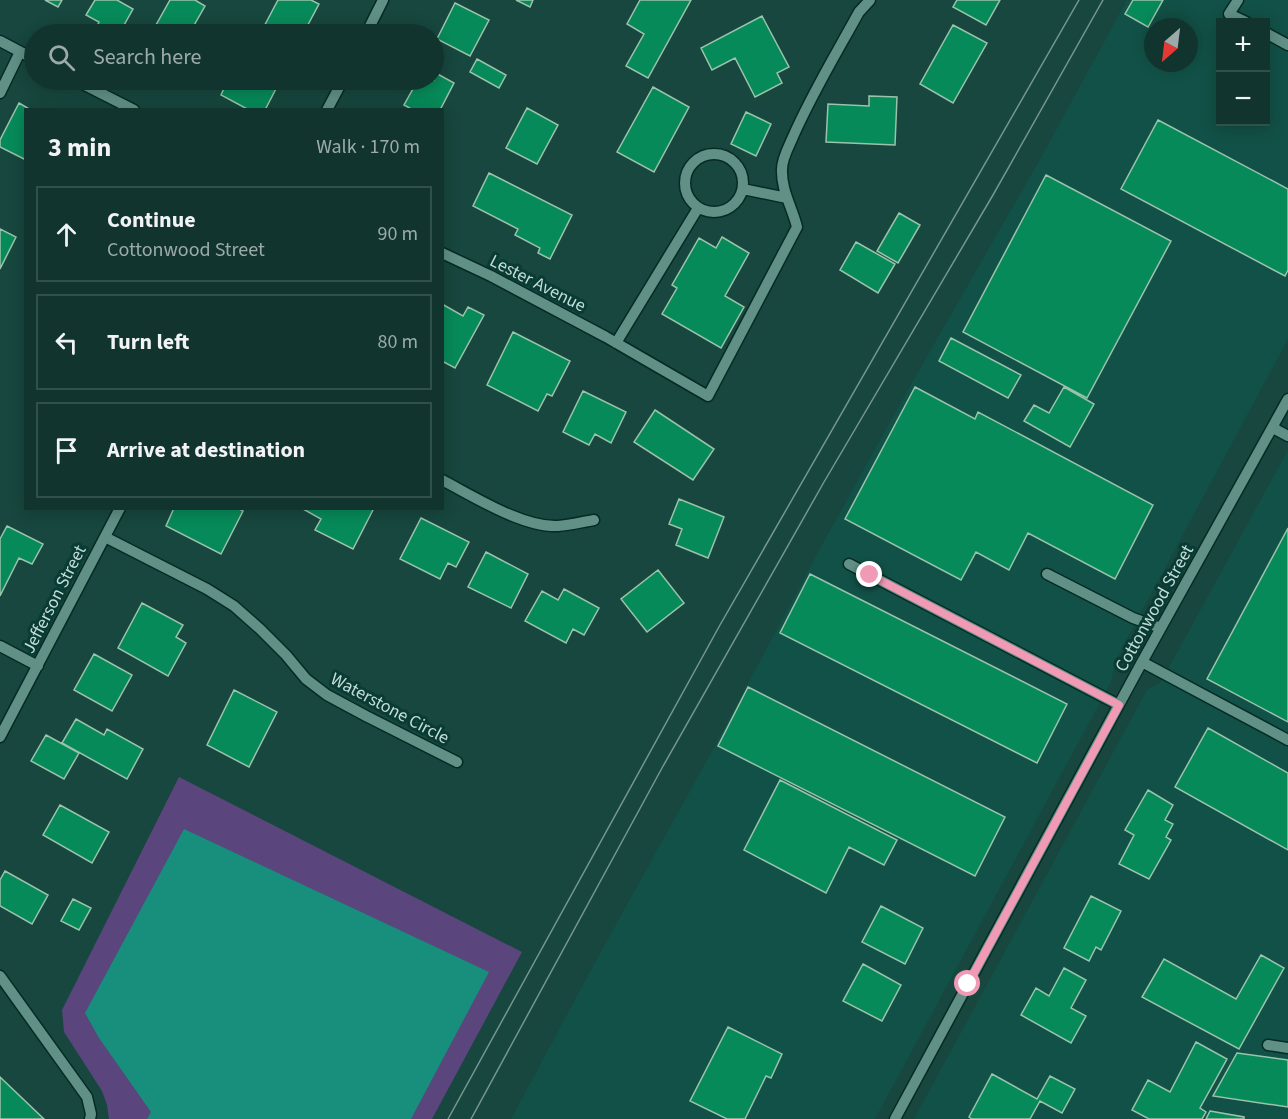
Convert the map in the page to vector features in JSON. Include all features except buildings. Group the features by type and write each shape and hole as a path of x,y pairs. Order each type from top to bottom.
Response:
{"street":[{"path":"371,24 383,0"},
{"path":"743,189 787,198 783,186 782,166 804,110 859,12 870,0"},
{"path":"1238,0 1229,14 1238,18"},
{"path":"1270,35 1288,45"},
{"path":"0,41 24,54"},
{"path":"0,93 20,52"},
{"path":"95,90 130,108"},
{"path":"328,108 338,90"},
{"path":"708,154 719,154 730,158 738,166 743,177 743,189 739,199 731,207 720,212 709,212 698,208 690,200 685,189 685,178 689,167 697,159 708,154"},
{"name":"Lester Avenue","path":"444,254 616,343 708,396 797,227 787,198"},
{"path":"616,343 698,208"},
{"name":"Cottonwood Street","path":"895,1119 1142,662 1288,399"},
{"path":"1272,428 1288,436"},
{"path":"444,481 514,517 536,523 557,526 594,520"},
{"name":"Jefferson Street","path":"0,737 119,510"},
{"name":"Waterstone Circle","path":"105,537 207,589 234,606 260,628 306,679 327,695 457,762"},
{"path":"849,564 1119,705"},
{"path":"1047,574 1133,618 1161,628"},
{"path":"0,646 38,666"},
{"path":"1142,662 1288,740"},
{"path":"0,976 87,1097 90,1119"},
{"path":"1268,1045 1288,1048"}],"shaded area":[{"path":"1127,0 1288,0 1288,339 1116,659 1111,682 875,1119 511,1119 817,554 1038,163"},
{"path":"1288,450 1288,1119 914,1119 1147,690 1161,682"},
{"path":"179,777 522,952 432,1119 109,1119 102,1091 64,1032 62,1010"},
{"path":"184,829 489,972 411,1119 147,1119 151,1112 99,1038 85,1013"}],"tram line":[{"path":"448,1119 720,625 1079,0"},
{"path":"471,1119 662,768 824,482 993,195 1103,0"}],"route":[{"path":"870,575 1119,705 968,984"}]}
